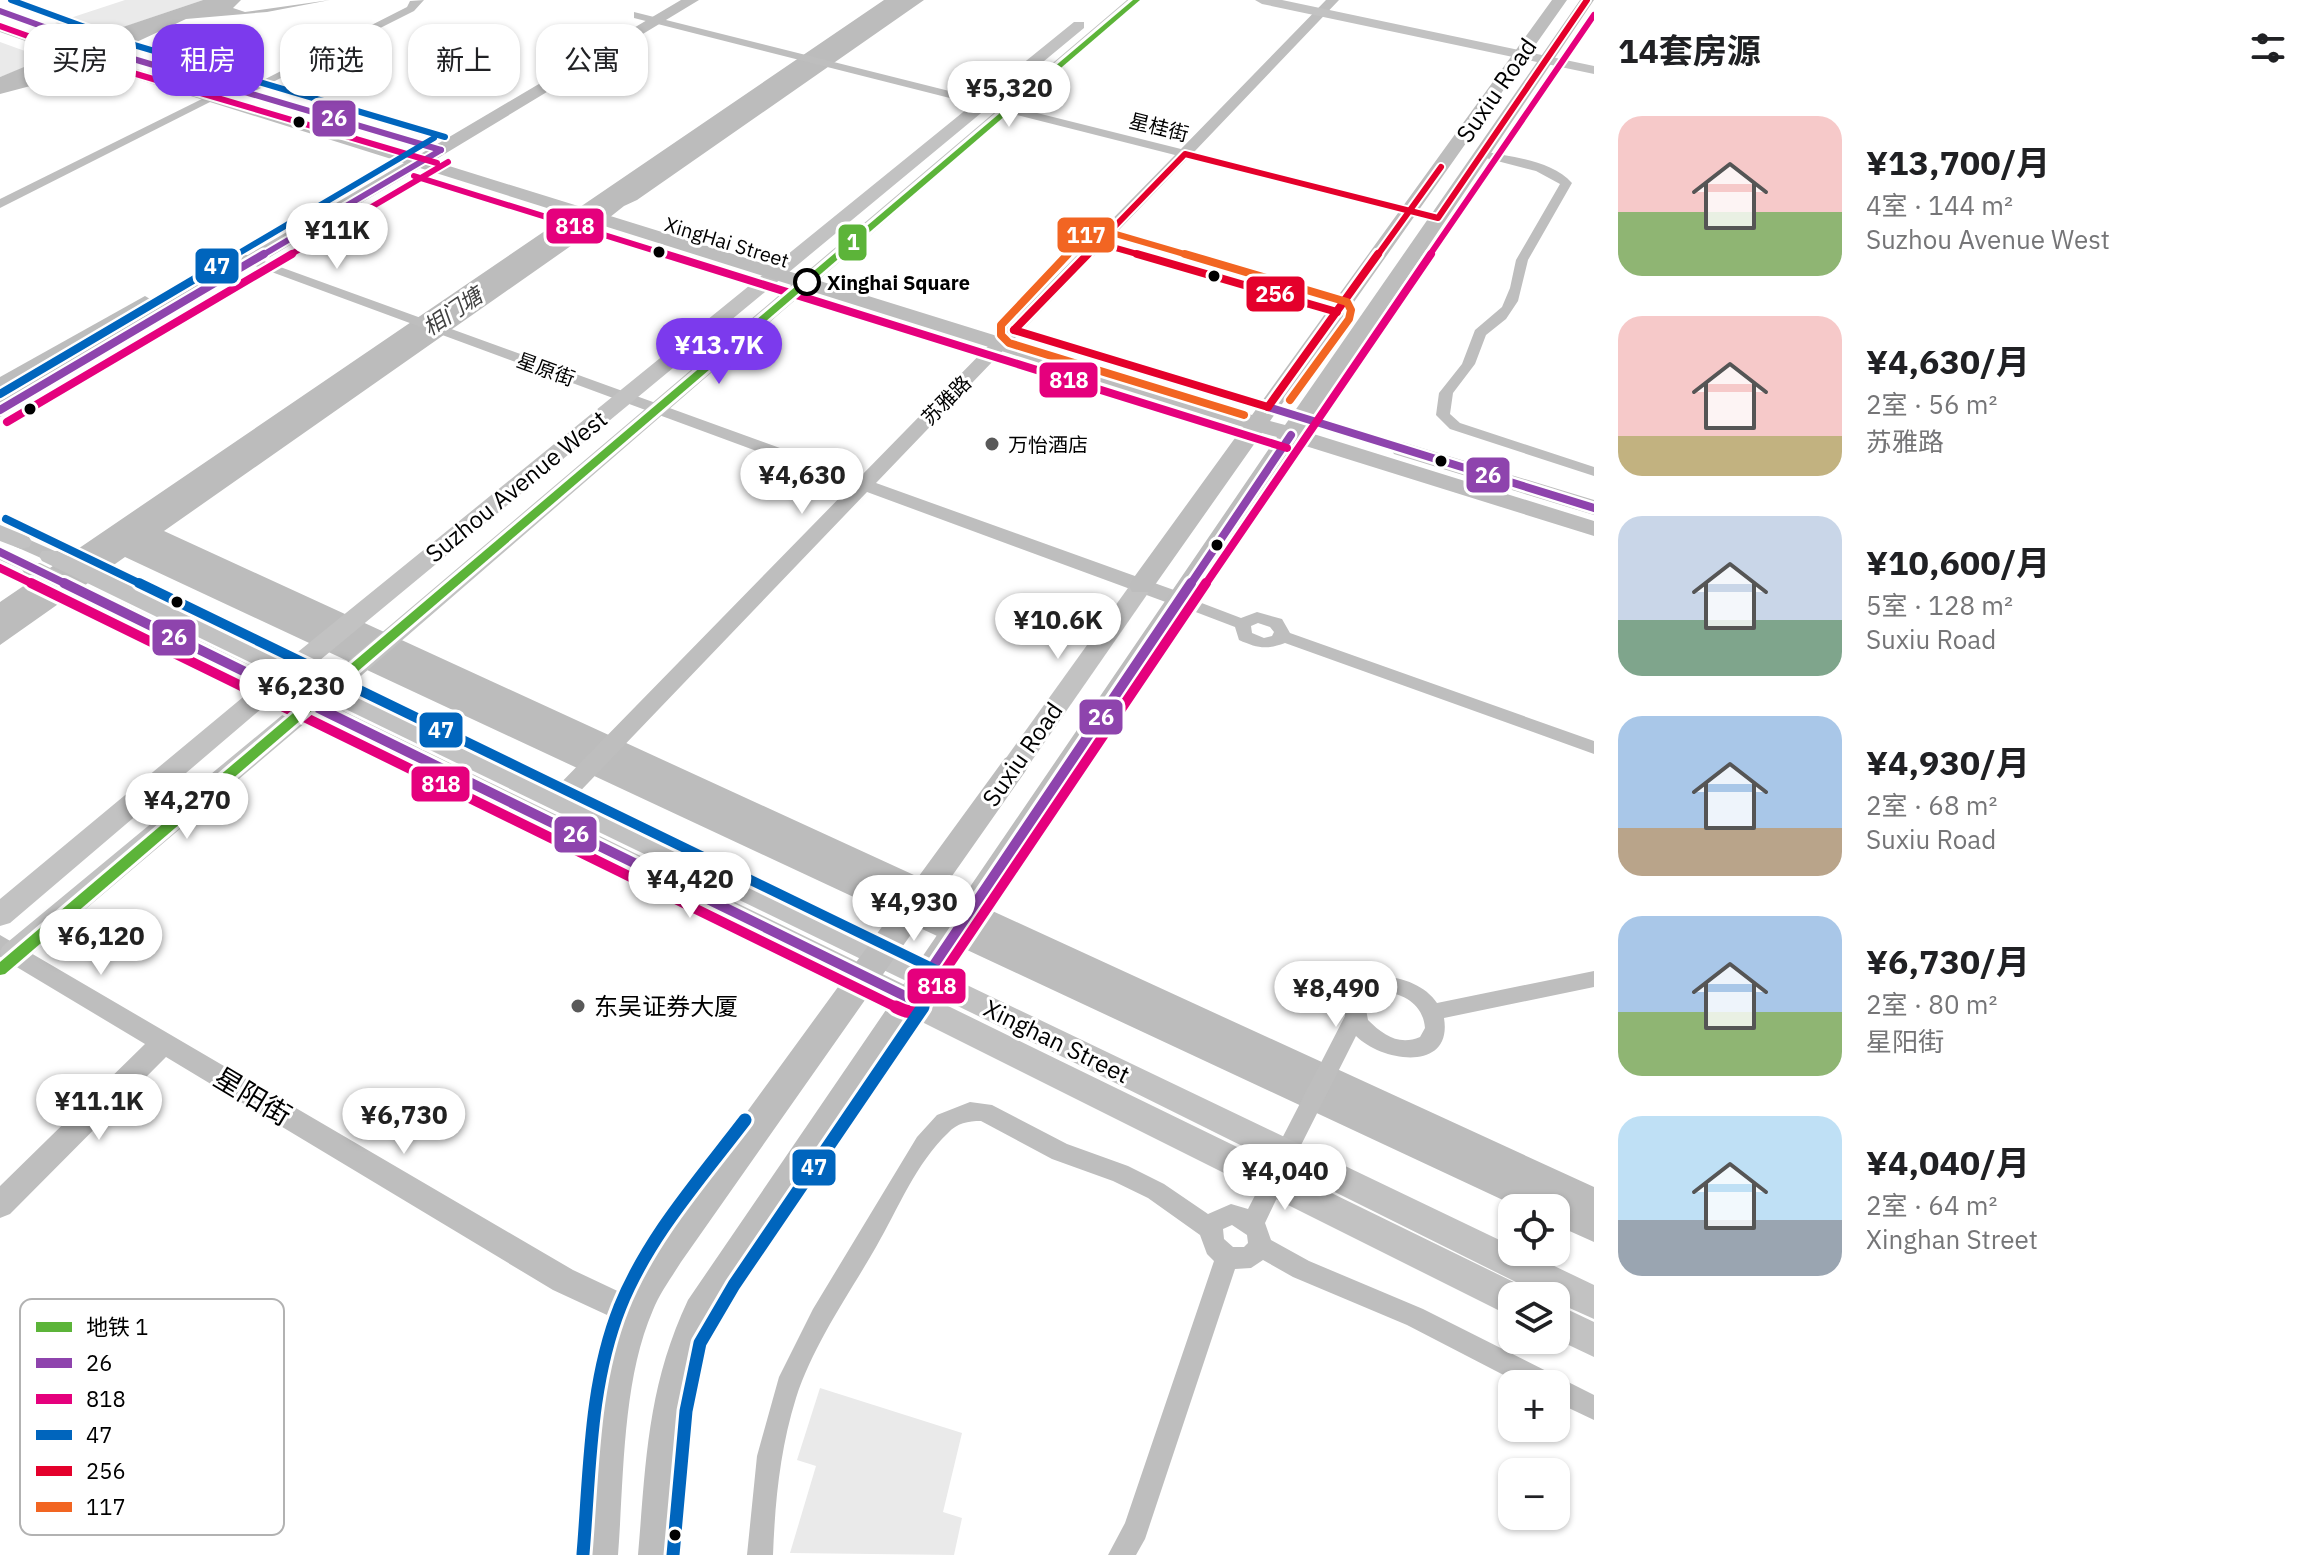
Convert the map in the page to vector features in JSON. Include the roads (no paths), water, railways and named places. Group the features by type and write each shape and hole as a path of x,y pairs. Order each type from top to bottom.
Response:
{"main road":[{"path":"0,386 664,0"},
{"path":"0,410 692,0"},
{"name":"Suzhou Avenue West","path":"7,950 329,689 1135,0"},
{"path":"1262,0 1327,7"},
{"path":"1291,0 1522,52 1594,64"},
{"name":"Suxiu Road","path":"597,1555 621,1352 633,1313 668,1250 1560,0"},
{"name":"Suxiu Road","path":"659,1555 672,1409 687,1338 722,1278 1178,599 1587,0"},
{"name":"XingHai Street","path":"0,11 72,39 152,64"},
{"name":"Suzhou Avenue West","path":"0,915 290,671 1087,19"},
{"name":"XingHai Street","path":"0,27 210,98 574,211 614,215 1297,426 1594,529"},
{"path":"1548,57 1594,70"},
{"name":"XingHai Street","path":"259,96 441,150 591,199 614,215"},
{"name":"XingHai Street","path":"1297,426 1594,508"},
{"name":"Xinghan Street","path":"0,532 21,542"},
{"name":"Xinghan Street","path":"41,562 329,689 1594,1303"},
{"name":"Xinghan Street","path":"329,689 881,955"},
{"name":"Xinghan Street","path":"1286,1152 1498,1290"},
{"path":"1570,1328 1594,1340"}],"street":[{"path":"264,82 411,9 413,3 419,0"},
{"name":"苏雅路","path":"558,800 1327,7"},
{"name":"星桂街","path":"638,15 1438,218"},
{"path":"0,204 210,98"},
{"path":"1482,154 1542,170 1559,176 1566,183 1522,260 1508,307 1481,331 1467,367 1450,383 1441,399 1443,415 1455,426 1594,472"},
{"name":"星原街","path":"228,253 1178,599"},
{"name":"Xinghan Street","path":"21,542 41,562"},
{"name":"Xinghan Street","path":"0,552 41,562"},
{"path":"1178,599 1242,624 1251,618 1271,620 1280,628 1281,636 1594,748"},
{"name":"星阳街","path":"7,950 563,1280 633,1313"},
{"path":"1433,1012 1594,979"},
{"path":"1381,983 1412,990 1425,1000 1433,1012 1436,1027 1430,1040 1417,1048 1408,1049 1381,1044 1365,1033 1355,1018 1353,1005 1358,994 1367,986 1381,983"},
{"path":"1355,1018 1286,1152 1256,1235 1251,1257 1236,1260 1227,1257 1214,1245 1213,1223 1224,1215 1239,1215 1256,1235 1301,1269 1415,1317 1519,1370"},
{"path":"0,1205 163,1043"},
{"path":"760,1555 762,1498 770,1448 802,1352 892,1197 936,1130 950,1119 975,1111 984,1112 1060,1152 1120,1173 1156,1191 1211,1229"},
{"path":"1121,1555 1136,1530 1227,1257"},
{"path":"1570,1396 1594,1408"}],"water":[{"path":"203,0 241,0 233,8 245,12 330,0 267,12 186,19 175,24 152,24 152,35 136,42 136,24 132,24"},
{"name":"相门塘","path":"884,0 924,0 637,200 624,206 164,531 1594,1187 1594,1242 1570,1231 1570,1194 1498,1194 1498,1198 125,557 0,645 0,602"},
{"path":"24,67 24,88 0,94 0,77"}],"metro line":[{"name":"1","path":"0,970 1137,0"}],"place":[{"name":"Xinghai Square","path":"807,282"},
{"name":"万怡酒店","path":"992,444"},
{"name":"东吴证券大厦","path":"578,1006"}]}
